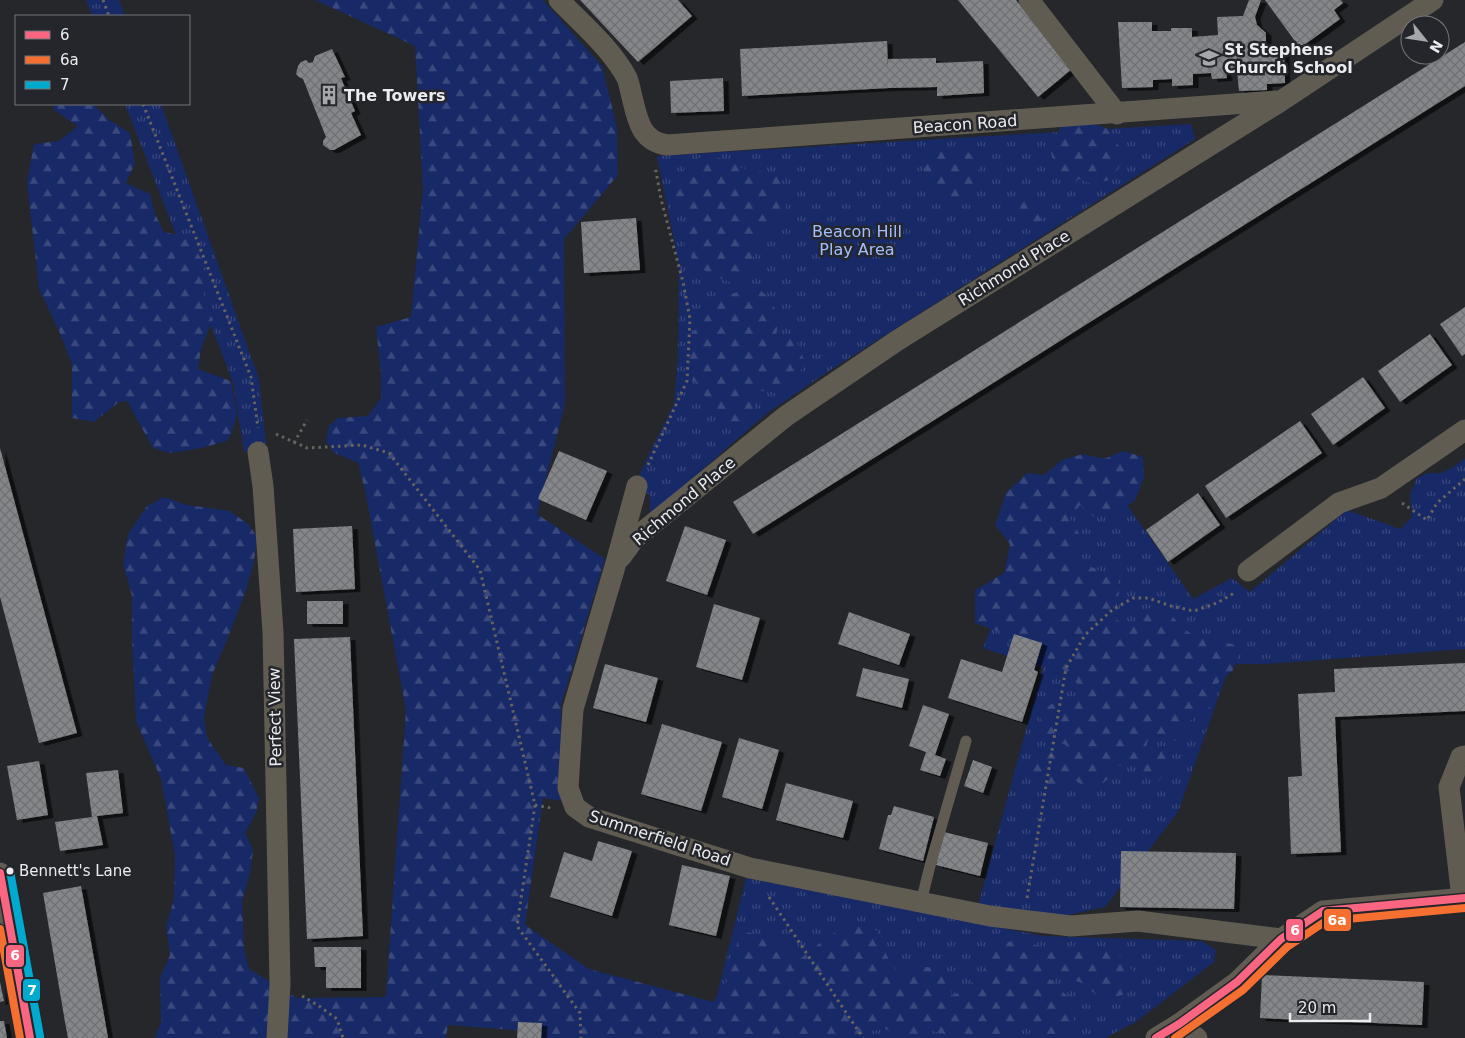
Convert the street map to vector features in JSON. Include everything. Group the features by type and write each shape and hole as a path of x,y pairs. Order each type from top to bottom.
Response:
{"street":[{"path":"559,0 612,56 628,80 639,125 650,139"},
{"path":"1029,0 1117,114"},
{"name":"Richmond Place","path":"616,563 634,539 786,416 898,340 1281,101 1434,0"},
{"name":"Beacon Road","path":"650,139 658,144 667,145 1281,101"},
{"path":"1252,568 1339,503 1380,488 1465,430"},
{"name":"Perfect View","path":"258,452 263,486 273,632 280,984 277,1038"},
{"name":"Summerfield Road","path":"637,486 573,709 568,788 575,807 589,817 750,868 990,916 1071,926 1138,920 1281,939"},
{"path":"1156,1038 1180,1024 1237,982 1281,939 1323,911 1463,898 1449,787 1461,757 1465,756"},
{"path":"0,873 30,1038"},
{"path":"1180,1024 1197,1038"}],"lane":[{"path":"921,902 966,741"}],"path":[{"path":"103,0 109,15"},
{"path":"143,105 251,377 258,427 258,452"},
{"path":"637,486 687,381 690,319 683,282 661,199 650,139"},
{"path":"294,443 307,420"},
{"path":"267,431 307,448 362,446 389,454 480,570 535,805 517,926 580,1012 581,1038"},
{"path":"1380,488 1427,520 1438,502 1465,479"},
{"path":"1023,920 1066,668 1085,635 1112,610 1133,598 1148,598 1170,606 1194,610 1217,603 1258,580 1252,568"},
{"path":"750,868 864,1038"},
{"path":"280,984 319,1006 337,1019 343,1038"}],"green space":[{"path":"86,0 119,0 125,15 92,15"},
{"path":"315,0 543,0 602,66 617,127 618,175 564,239 565,404 537,514 605,559 561,705 562,801 543,798 525,925 589,969 713,1002 730,977 736,946 748,932 775,942 800,959 852,920 877,931 887,956 898,974 919,966 942,969 953,996 984,974 994,945 1021,939 1051,951 1083,952 1112,947 1132,970 1128,993 1103,1001 1084,984 1067,977 1047,976 1070,999 1075,1025 1059,1038 1042,1038 1017,1022 1013,1038 948,1038 948,1035 925,1029 917,1038 900,1038 884,1028 868,1032 863,1038 532,1038 526,1031 448,1025 446,1038 155,1038 161,1022 160,978 170,955 166,926 174,899 175,855 161,779 136,721 132,596 123,564 128,534 147,506 164,497 187,505 230,511 248,524 257,537 254,562 245,593 212,675 204,718 207,738 226,765 244,768 259,799 256,813 245,833 253,850 250,874 242,901 244,949 249,969 297,998 386,997 406,710 365,490 358,463 333,452 326,441 329,426 338,418 368,416 381,398 381,372 376,327 411,317 423,189 415,46"},
{"path":"53,105 94,105 109,120 130,133 135,163 126,183 150,194 155,214 164,232 185,237 201,258 206,278 203,305 213,319 201,349 198,369 231,381 237,414 232,432 227,441 170,453 153,448 127,401 119,402 94,422 72,418 72,364 39,289 27,182 34,144 59,141 78,126 54,110"},
{"path":"125,105 161,105 259,379 266,443 244,452 233,382"},
{"path":"1091,123 1106,128 1121,149 1119,168 1109,180 1092,184 1079,179 1068,188 1058,178 1050,149 1056,145 1055,137 1062,125 1078,126"},
{"name":"Beacon Hill Play Area","path":"1191,124 1195,139 832,369 766,414 650,515 650,495 634,487 674,404 678,357 679,264 657,156"},
{"path":"952,147 963,149 972,155 978,164 980,175 978,186 972,195 963,201 952,203 941,201 932,195 926,186 924,175 926,164 932,155 941,149"},
{"path":"714,157 731,161 741,168 774,173 786,196 786,207 782,221 767,227 757,238 755,254 745,271 730,282 709,274 693,260 684,246 689,226 700,214 685,210 675,196 681,172 696,158"},
{"path":"1025,199 1040,203 1042,207 1042,216 1035,228 1025,227 1014,211 1018,202"},
{"path":"760,290 771,299 779,320 776,335 793,339 801,350 805,363 795,381 781,396 772,392 760,391 754,401 755,417 738,426 718,418 701,390 685,370 685,339 701,325 718,299 740,291"},
{"path":"1123,451 1143,457 1144,477 1136,499 1116,515 1094,517 1080,505 1070,518 1081,537 1071,560 1117,579 1119,594 1113,606 1117,620 1124,624 1137,622 1149,608 1169,611 1179,625 1194,636 1237,645 1238,654 1233,670 1216,685 1213,704 1186,723 1175,741 1160,736 1148,739 1146,747 1164,748 1173,760 1158,782 1142,774 1133,764 1116,766 1109,761 1111,776 1102,784 1086,788 1072,778 1063,789 1049,798 1037,788 1030,771 1041,755 1059,750 1066,753 1066,745 1050,739 1044,734 1040,716 1048,707 1058,701 1066,699 1075,704 1077,683 1061,667 1048,661 1042,641 1032,636 1009,641 1000,632 975,623 975,590 1004,573 1010,544 995,525 1006,493 1027,473 1044,475 1062,460 1083,454 1104,459"},
{"path":"1465,458 1465,649 1267,664 1230,664 1178,812 1105,907 1063,916 978,905 1043,668 983,648 1018,557 1102,469 1193,599 1232,578 1250,592 1347,510 1400,529 1412,517 1410,494 1417,478 1428,473 1441,473 1452,468"},
{"path":"746,878 1043,936 1202,941 1216,950 1214,962 1136,1022 1105,1038 722,1038 717,995"}],"building":[{"path":"580,0 678,0 692,16 638,62"},
{"path":"958,0 1016,0 1072,69 1038,97"},
{"path":"1249,0 1261,0 1255,17 1257,25 1266,33 1266,46 1284,50 1285,83 1267,84 1267,90 1239,91 1237,71 1226,72 1227,78 1212,79 1211,73 1193,74 1193,85 1172,86 1172,79 1153,80 1153,87 1122,88 1118,22 1152,22 1152,31 1171,31 1171,28 1192,28 1192,37 1218,35 1217,17 1243,16"},
{"path":"1265,0 1341,0 1343,3 1334,10 1340,19 1300,48"},
{"path":"887,41 888,69 888,59 936,58 936,63 983,61 984,93 937,96 937,87 742,96 740,49"},
{"path":"1465,42 1465,86 753,534 733,502 1428,65 1450,65 1450,51"},
{"name":"The Towers","path":"332,49 345,77 341,78 355,111 351,113 361,135 334,150 330,150 323,145 326,137 303,79 296,74 301,62 306,60 309,63 313,62 315,56"},
{"path":"723,78 724,111 671,113 670,81"},
{"path":"636,218 640,270 584,273 581,222"},
{"path":"1465,307 1465,354 1462,356 1440,324"},
{"path":"1430,334 1452,365 1400,402 1378,371"},
{"path":"1363,377 1385,408 1333,445 1311,414"},
{"path":"1300,421 1322,453 1226,518 1205,486"},
{"path":"0,448 77,733 39,743 0,597"},
{"path":"559,451 607,471 586,520 538,499"},
{"path":"1198,493 1220,525 1168,562 1146,530"},
{"path":"352,526 355,589 296,592 293,529"},
{"path":"685,526 726,540 707,595 666,581"},
{"path":"307,601 343,601 343,624 307,624"},
{"path":"714,604 760,618 742,680 696,667"},
{"path":"849,612 910,634 899,665 838,644"},
{"path":"1014,634 1042,643 1034,670 1038,672 1022,722 948,698 961,659 1002,672"},
{"path":"350,637 363,936 307,939 294,639"},
{"path":"1465,663 1465,711 1335,717 1341,852 1291,854 1288,777 1302,776 1298,694 1335,692 1334,669"},
{"path":"605,664 658,678 646,722 593,708"},
{"path":"863,668 909,679 902,708 856,696"},
{"path":"923,705 949,714 935,755 946,759 940,776 920,770 926,752 909,746"},
{"path":"662,724 722,742 701,811 641,794"},
{"path":"739,738 779,750 762,809 722,797"},
{"path":"973,760 992,767 983,793 964,786"},
{"path":"39,761 48,815 17,820 7,766"},
{"path":"118,770 123,813 97,816 103,845 60,851 55,822 92,817 86,773"},
{"path":"786,783 853,801 843,838 776,820"},
{"path":"894,806 934,817 923,861 879,849 888,815 891,815"},
{"path":"944,832 988,843 980,876 936,865"},
{"path":"598,841 632,851 612,916 550,897 564,852 592,861"},
{"path":"1121,851 1236,853 1234,909 1120,907"},
{"path":"682,865 730,876 716,936 669,925"},
{"path":"81,886 108,1038 68,1038 65,1022 43,893"},
{"path":"314,947 361,947 361,988 326,988 326,967 315,967"},
{"path":"1262,975 1424,982 1422,1025 1260,1018"},
{"path":"0,982 4,1001 0,1002"},
{"path":"0,1021 4,1021 7,1038 0,1038"},
{"path":"518,1022 542,1023 541,1038 517,1038"}],"transit line":[{"name":"7","path":"10,871 40,1036"},
{"name":"6","path":"0,873 30,1038"},
{"name":"6","path":"1156,1038 1179,1024 1237,982 1281,939 1323,911 1465,898"},
{"name":"6a","path":"1175,1038 1243,990 1287,947 1326,921 1465,908"},
{"name":"6a","path":"0,929 20,1038"}],"place":[{"name":"St Stephens Church School","path":"1209,58"},
{"name":"The Towers","path":"329,95"},
{"name":"Bennett's Lane","path":"10,871"}]}
